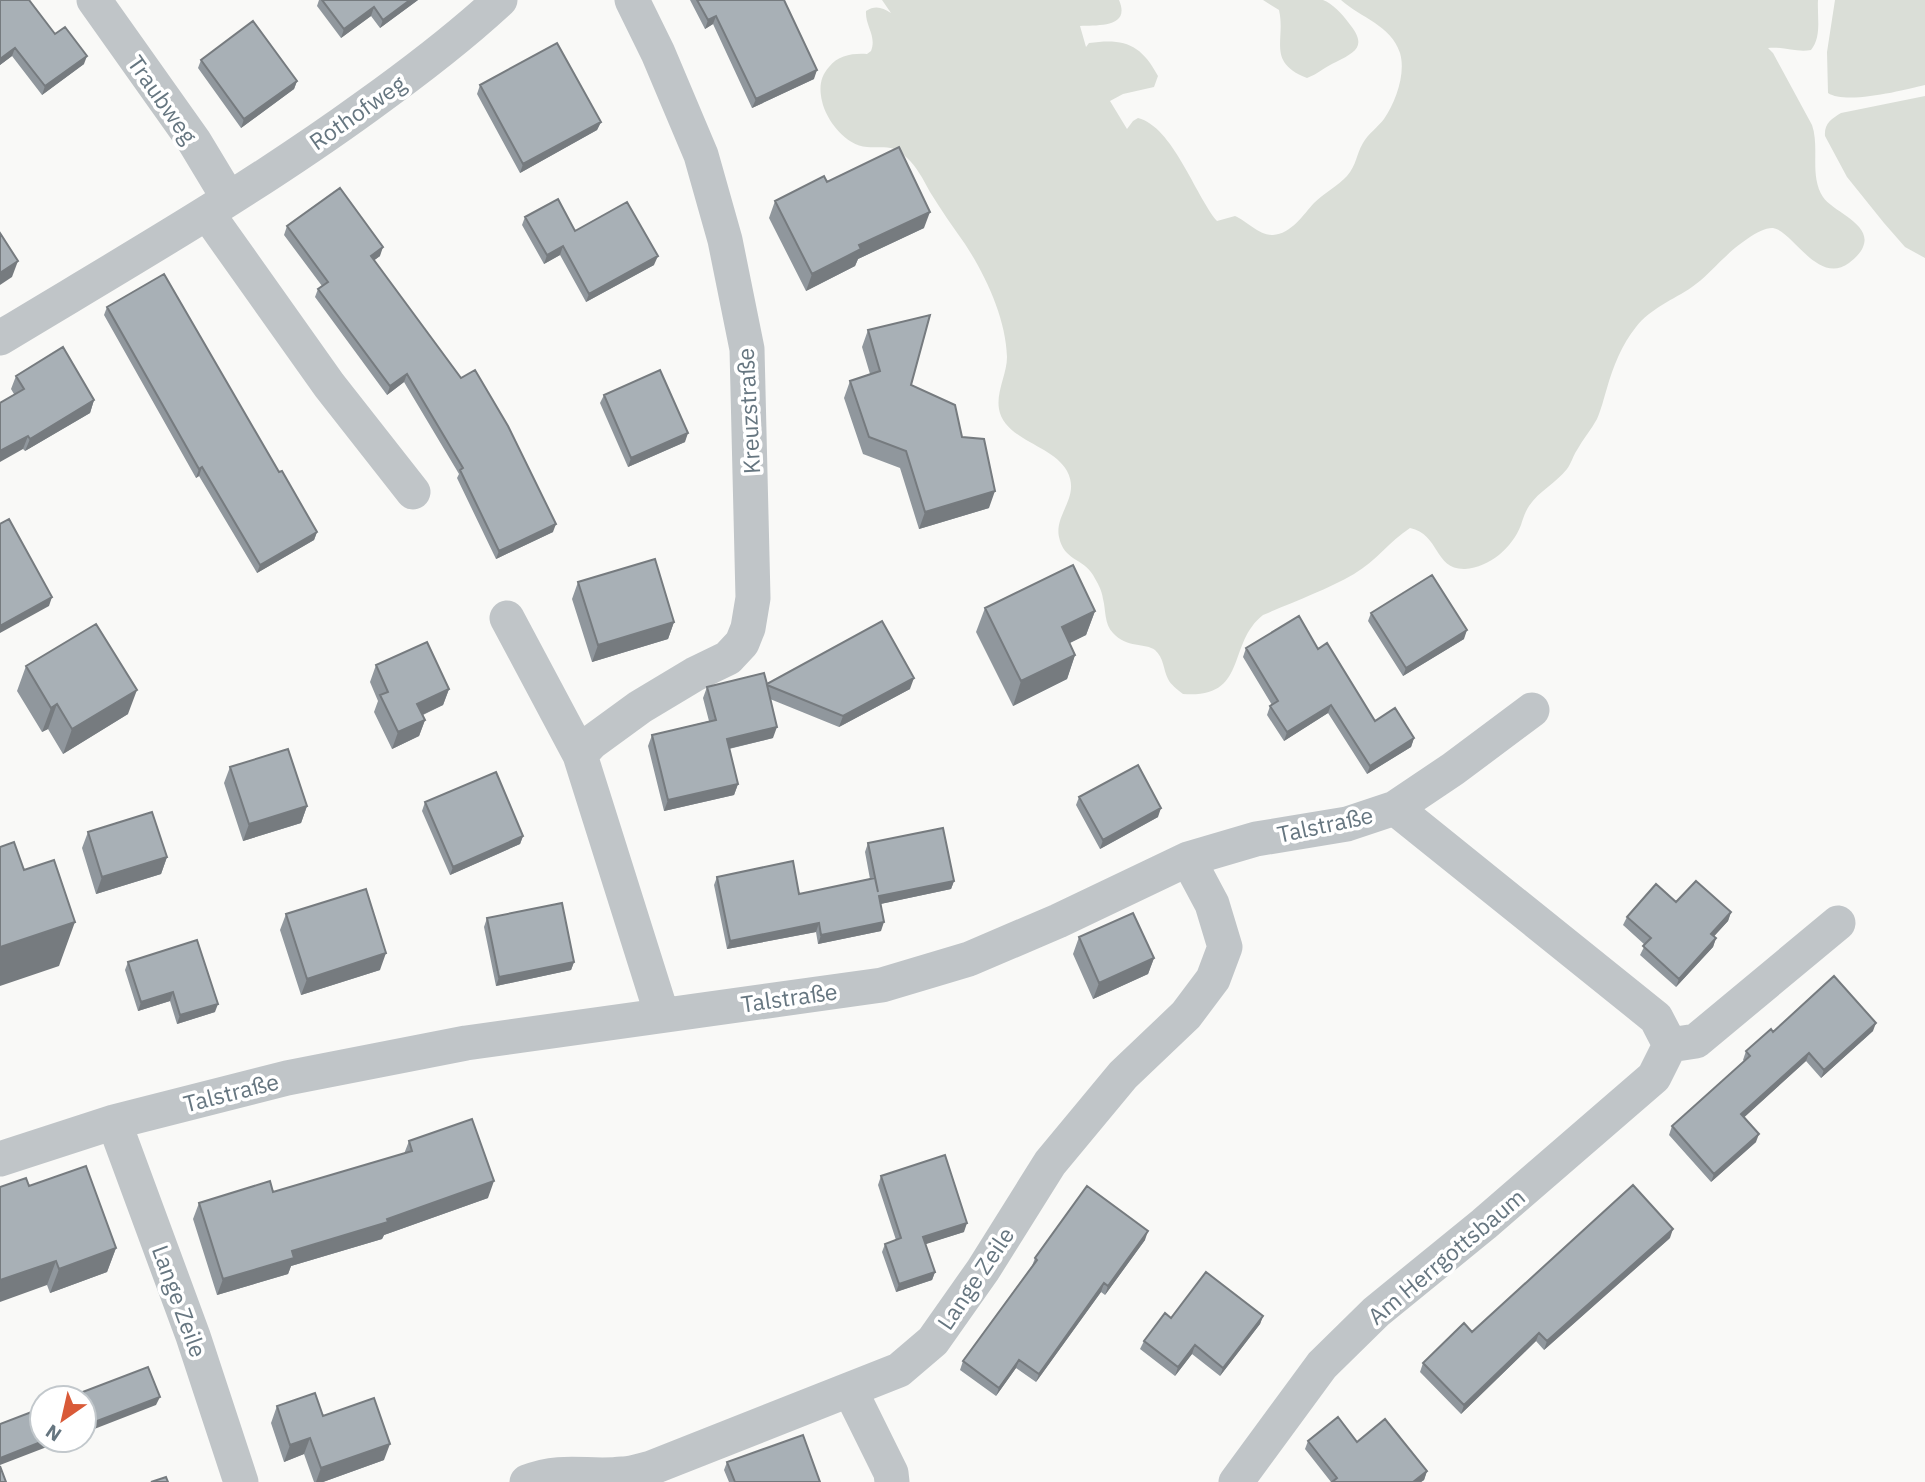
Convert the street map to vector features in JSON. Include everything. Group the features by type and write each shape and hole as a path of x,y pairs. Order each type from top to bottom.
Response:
{"street":[{"name":"Traubweg","path":"94,0 194,141 218,206"},
{"name":"Rothofweg","path":"0,338 218,206 321,139 415,71 500,0"},
{"name":"Kreuzstraße","path":"580,755 592,742 640,707 728,658 741,643 748,628 753,598 747,349 725,240 701,155 658,53 632,0"},
{"path":"218,206 328,385 413,492"},
{"path":"507,618 580,755 662,1015"},
{"name":"Talstraße","path":"0,1159 114,1122 287,1078 454,1045 882,985 969,959 1058,921 1188,859 1256,839 1347,824 1395,808 1532,710"},
{"path":"1395,808 1656,1018 1670,1045 1696,1041 1838,923"},
{"name":"Lange Zeile","path":"527,1482 543,1476 572,1472 622,1475 650,1468 898,1370 933,1341 983,1270 1051,1163 1123,1075 1186,1015 1213,979 1225,947 1212,905 1188,859"},
{"name":"Am Herrgottsbaum","path":"1236,1482 1322,1366 1358,1329 1654,1077 1670,1045"},
{"name":"Lange Zeile","path":"114,1122 194,1336 241,1482"},
{"path":"850,1390 891,1473 892,1482"}],"shaded area":[{"path":"882,0 1119,0 1122,9 1117,20 1103,25 1080,26 1086,47 1089,43 1101,42 1130,46 1145,57 1158,76 1154,87 1123,94 1110,101 1127,129 1138,118 1151,124 1162,134 1217,221 1235,216 1258,230 1273,235 1291,228 1318,199 1347,176 1365,140 1388,112 1399,87 1402,61 1396,43 1383,29 1341,0 1818,0 1818,33 1811,50 1768,48 1812,125 1816,180 1823,197 1857,225 1865,239 1859,254 1849,263 1838,268 1827,268 1807,255 1781,231 1773,228 1747,239 1696,284 1655,309 1636,327 1615,364 1597,419 1568,467 1533,501 1512,541 1499,555 1483,565 1455,568 1442,558 1427,537 1410,528 1354,574 1263,615 1244,640 1228,679 1218,688 1204,693 1183,694 1169,681 1155,650 1124,641 1113,633 1107,621 1102,592 1093,575 1061,545 1058,529 1071,489 1070,480 1060,462 1019,435 1003,419 998,403 1007,363 1006,343 999,313 973,256 934,199 920,173 902,153 893,148 859,146 852,142 832,124 824,108 821,83 826,71 842,57 867,54 871,51 873,41 866,11 879,8 891,13"},
{"path":"1263,0 1323,0 1334,6 1354,30 1357,46 1350,54 1307,78 1294,72 1286,65 1280,49 1279,10"},
{"path":"1835,0 1925,0 1925,85 1861,97 1848,98 1828,93 1827,52"},
{"path":"1925,96 1925,258 1905,247 1847,177 1825,132 1829,122 1841,113"}],"building":[{"path":"0,0 29,0 55,34 65,27 87,56 45,86 15,48 0,59"},
{"path":"322,0 410,0 383,20 374,7 344,29"},
{"path":"697,0 784,0 817,70 756,99 716,16 708,20"},
{"path":"253,21 297,81 244,119 201,60"},
{"path":"557,43 601,122 523,164 480,85"},
{"path":"899,147 930,212 859,245 861,249 812,274 775,201 824,176 827,182"},
{"path":"340,188 383,247 371,256 461,378 475,370 508,426 556,524 499,551 460,470 463,468 407,374 390,386 318,289 328,282 287,226"},
{"path":"558,199 575,231 627,202 658,256 589,294 563,246 547,255 525,217"},
{"path":"0,233 18,261 0,273"},
{"path":"164,274 317,532 260,565 202,467 199,469 107,307"},
{"path":"930,315 911,385 955,405 962,437 984,439 995,491 925,512 906,451 869,437 850,381 880,371 868,330"},
{"path":"63,347 94,400 30,439 28,436 0,451 0,403 24,389 16,376"},
{"path":"660,370 688,433 631,458 604,395"},
{"path":"9,519 52,597 0,626 0,524"},
{"path":"655,559 674,622 598,645 578,582"},
{"path":"1073,565 1095,611 1062,627 1075,655 1021,681 985,608"},
{"path":"1432,575 1467,630 1406,668 1371,613"},
{"path":"1299,616 1318,649 1327,643 1375,721 1395,708 1414,738 1370,766 1331,705 1287,732 1270,706 1278,701 1246,648"},
{"path":"882,621 914,678 843,716 767,685 777,727 727,739 738,784 668,800 652,735 716,720 707,687 764,673 767,684"},
{"path":"96,624 137,690 72,729 57,704 51,708 26,666"},
{"path":"427,642 449,689 417,704 425,720 398,732 380,695 388,692 376,665"},
{"path":"288,749 307,806 249,824 230,767"},
{"path":"1138,765 1161,808 1103,840 1079,797"},
{"path":"496,772 523,836 453,867 425,802"},
{"path":"152,812 167,857 102,877 88,832"},
{"path":"943,828 954,881 879,896 884,922 821,935 819,923 730,941 717,877 793,861 799,894 875,878 878,892 868,843"},
{"path":"14,842 24,870 54,860 75,922 0,947 0,847"},
{"path":"1696,881 1731,912 1711,934 1716,938 1679,979 1643,946 1651,938 1627,917 1656,884 1676,902"},
{"path":"366,889 386,953 307,979 286,914"},
{"path":"562,903 574,962 499,977 487,918"},
{"path":"1133,913 1154,958 1099,983 1079,937"},
{"path":"197,940 218,1004 180,1015 173,992 141,1002 128,962"},
{"path":"1834,976 1876,1023 1824,1070 1809,1053 1741,1114 1759,1134 1714,1174 1672,1126 1750,1056 1746,1051 1771,1029 1773,1032"},
{"path":"472,1119 494,1181 387,1219 388,1222 292,1251 294,1258 223,1279 199,1203 270,1181 273,1192 412,1151 409,1141"},
{"path":"945,1155 967,1223 923,1237 935,1272 899,1284 885,1244 901,1238 881,1176"},
{"path":"86,1166 116,1248 59,1269 56,1261 0,1280 0,1187 26,1178 29,1186"},
{"path":"1633,1185 1673,1229 1547,1341 1539,1333 1464,1405 1423,1363 1464,1323 1472,1332"},
{"path":"1087,1186 1148,1231 1108,1286 1104,1283 1039,1374 1019,1360 999,1388 963,1361"},
{"path":"1206,1272 1263,1316 1223,1368 1195,1345 1178,1367 1144,1341 1165,1313 1171,1318"},
{"path":"148,1367 160,1397 98,1421 98,1386"},
{"path":"315,1393 323,1416 374,1398 390,1444 321,1468 310,1438 290,1445 277,1406"},
{"path":"28,1413 28,1447 0,1458 0,1424"},
{"path":"1338,1417 1357,1442 1385,1419 1427,1471 1413,1482 1332,1482 1337,1478 1308,1441"},
{"path":"803,1435 820,1482 735,1482 727,1462"},
{"path":"0,1466 6,1482 0,1482"},
{"path":"166,1477 168,1482 151,1482"}]}
